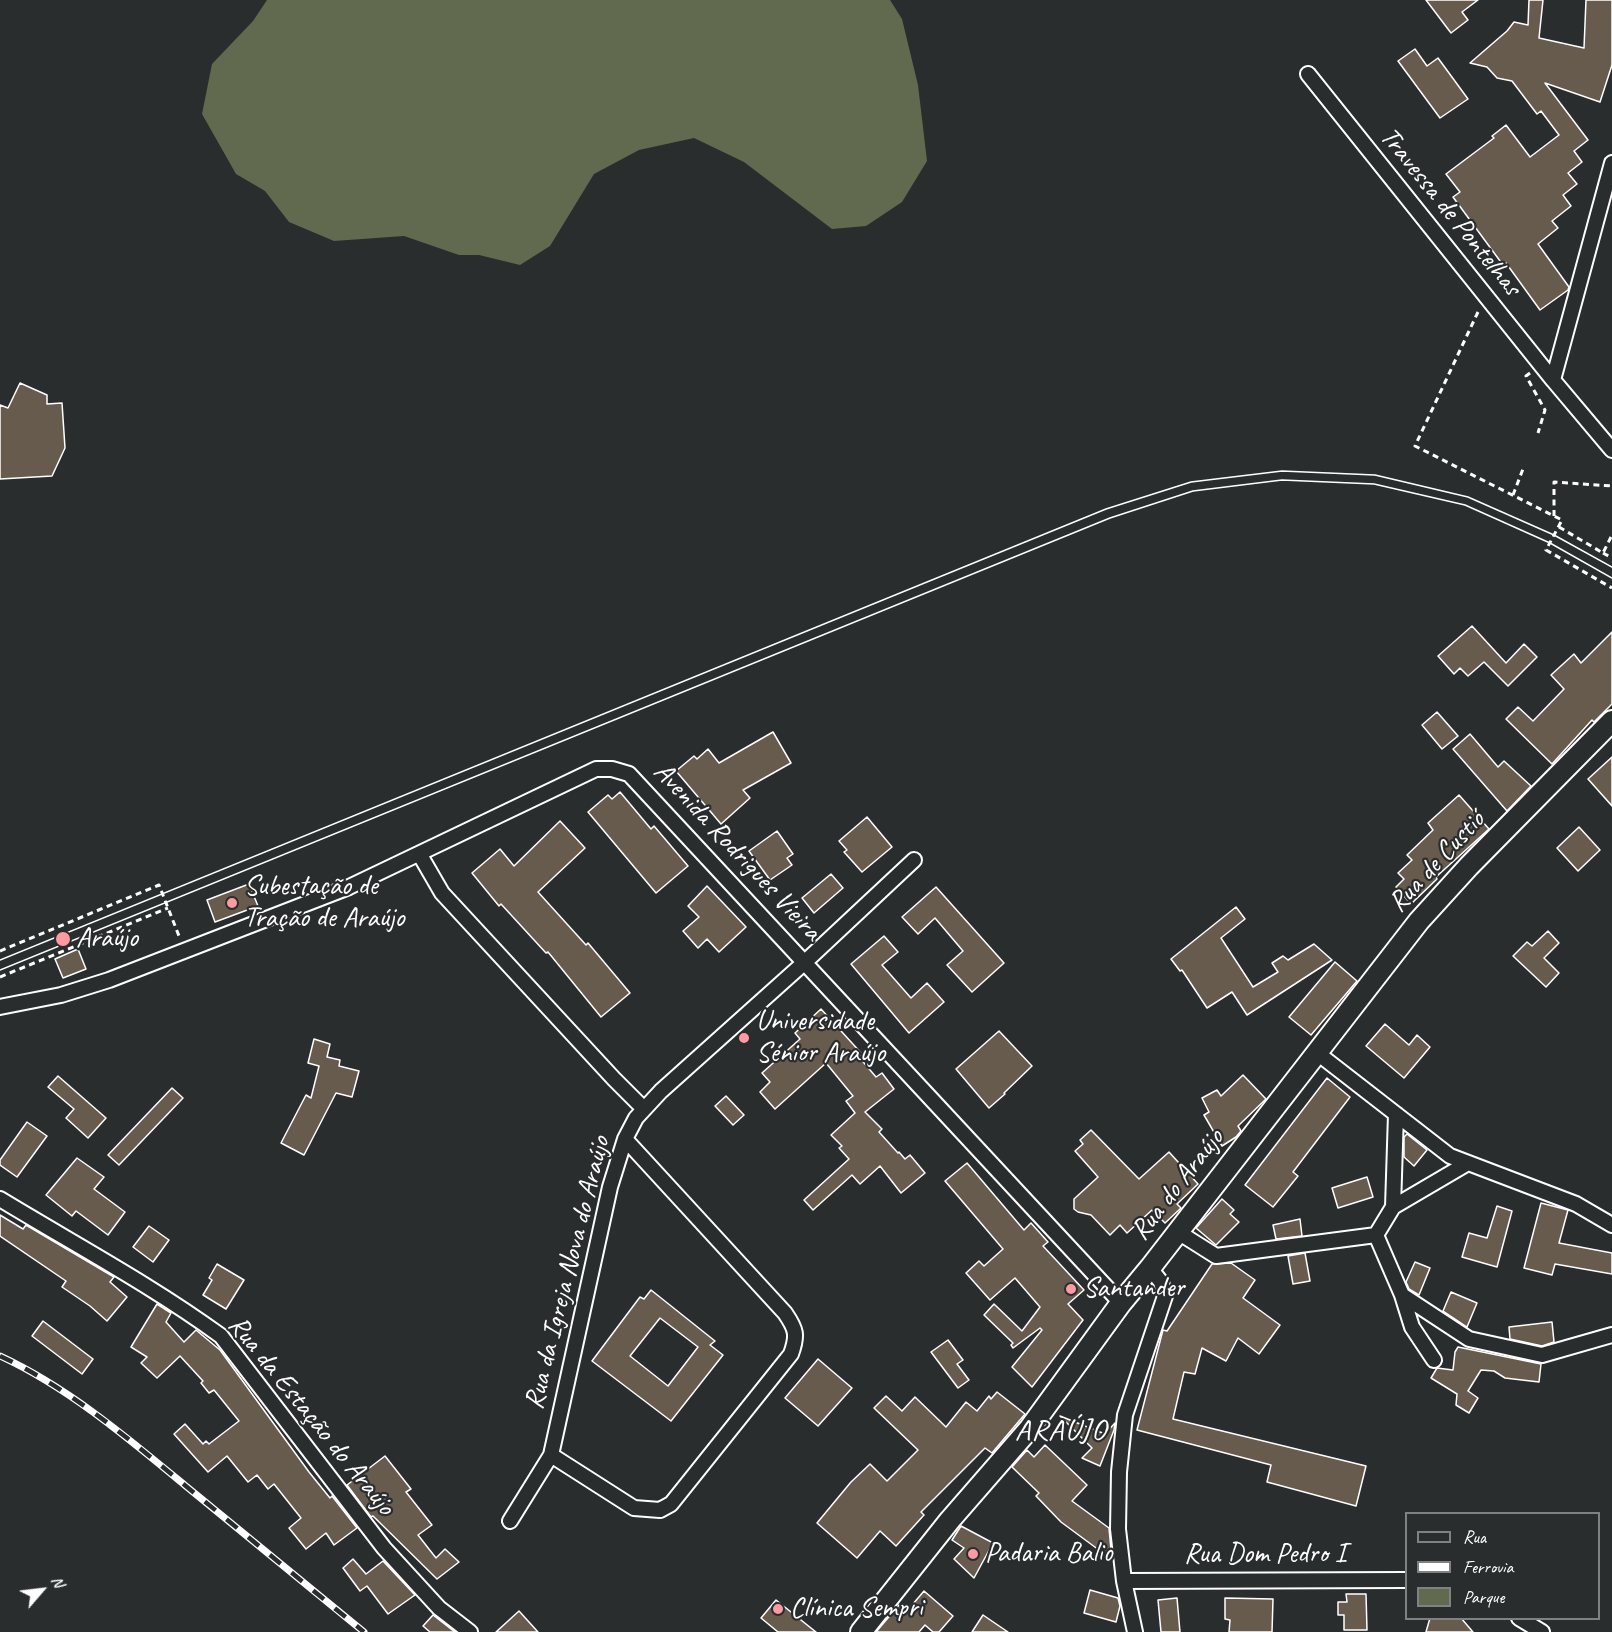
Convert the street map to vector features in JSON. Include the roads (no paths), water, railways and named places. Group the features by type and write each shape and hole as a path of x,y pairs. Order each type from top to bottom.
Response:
{"main road":[{"name":"Rua de Custió","path":"1316,1052 1419,921 1469,866 1612,721"},
{"name":"Rua do Araújo","path":"861,1632 950,1520 1030,1428 1121,1303 1316,1052"}],"street":[{"name":"Travessa de Pontelhas","path":"1308,74 1485,297 1612,450"},
{"path":"1553,380 1612,163"},
{"name":"Avenida Rodrigues Vieira","path":"0,1006 61,995 109,980 185,951 349,887 596,770 612,769 629,774 1121,1303"},
{"path":"420,855 442,893 643,1108"},
{"name":"Rua da Igreja Nova do Araújo","path":"510,1521 551,1455 610,1186 625,1139 643,1108 914,861"},
{"path":"1316,1052 1450,1156 1576,1204 1612,1225"},
{"path":"1393,1207 1396,1114"},
{"path":"551,1455 634,1508 660,1510 671,1504 790,1354 795,1341 794,1326 785,1313 625,1139"},
{"path":"1178,1232 1216,1256 1376,1234 1393,1207 1468,1163"},
{"name":"Rua da Estação do Araújo","path":"0,1199 190,1313 221,1336 384,1548 439,1608 470,1632"},
{"path":"1376,1234 1402,1295 1412,1327 1434,1360"},
{"path":"1135,1632 1124,1581 1118,1529 1119,1472 1125,1414 1165,1296 1161,1282 1150,1268"},
{"path":"1402,1295 1469,1339 1542,1354 1612,1335"},
{"name":"Rua Dom Pedro I","path":"1124,1581 1405,1580"},
{"path":"1522,1620 1542,1632"}],"tram line":[{"path":"0,960 1106,509 1191,482 1282,471 1375,475 1468,497 1554,535 1612,567"},
{"path":"0,970 1110,518 1193,491 1282,480 1374,484 1465,505 1550,543 1612,578"}],"railway":[{"path":"0,1356 50,1383 98,1416 364,1632"}],"place":[{"name":"Subestação de Tração de Araújo","path":"232,903"},
{"name":"Araújo","path":"63,939"},
{"name":"Universidade Sénior Araújo","path":"744,1038"},
{"name":"Santander","path":"1071,1289"},
{"name":"Padaria Balio","path":"973,1554"},
{"name":"Clínica Sempri","path":"778,1609"}],"district":[{"name":"ARAÚJO","path":"1061,1431"}]}
